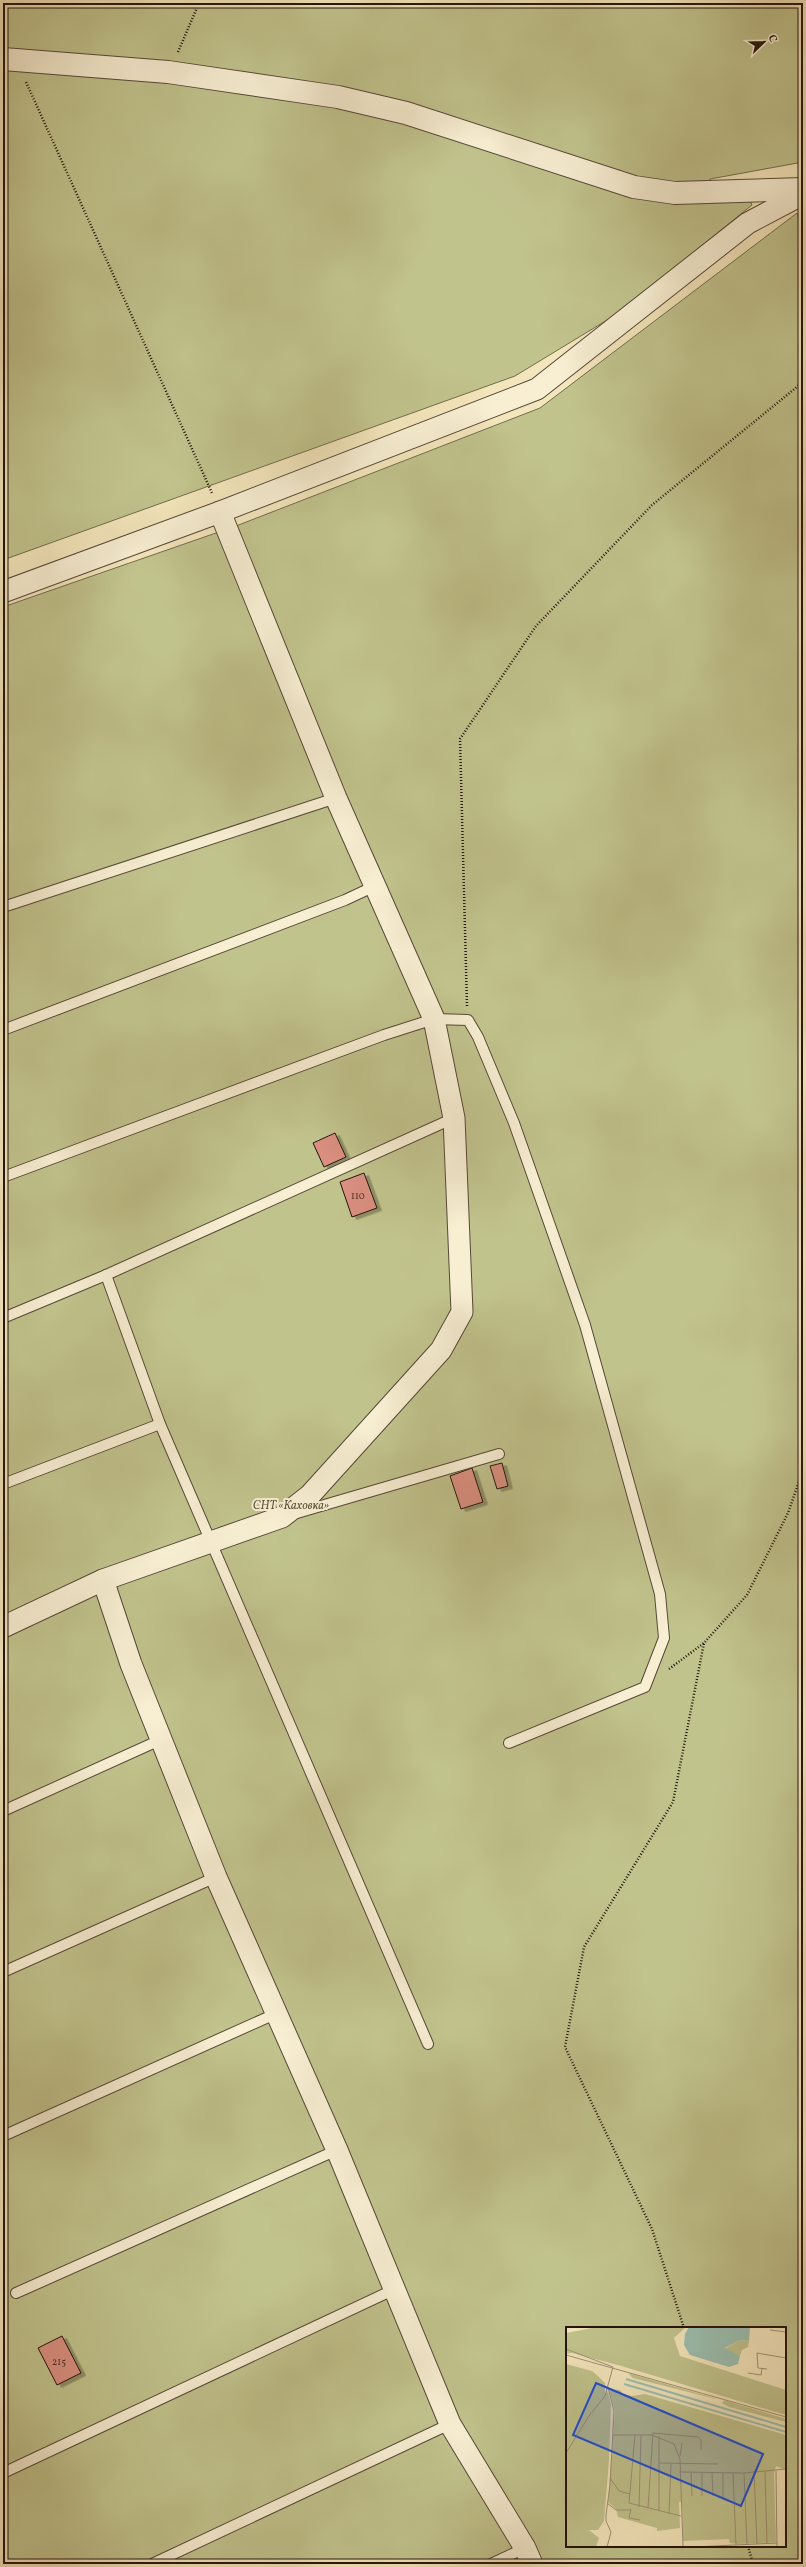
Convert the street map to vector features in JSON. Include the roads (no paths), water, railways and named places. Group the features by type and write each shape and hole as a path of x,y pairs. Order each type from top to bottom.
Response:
{"street":[{"path":"10,60 168,72 338,97 406,113 634,187 675,193 803,189"},
{"path":"3,592 220,512 537,389 748,223 803,194"},
{"path":"3,1627 103,1580 282,1517 310,1495 441,1350 462,1312 454,1118 434,1019 336,798 220,512"},
{"path":"103,1580 131,1664 160,1740 216,1877 275,2014 337,2150 393,2290 450,2424 529,2556"}],"lane":[{"path":"3,907 336,798"},
{"path":"3,1030 345,900 375,886"},
{"path":"3,1177 384,1035 434,1019 468,1020 478,1037 514,1123 585,1326 660,1594 664,1638 645,1687 509,1743"},
{"path":"3,1318 106,1275 454,1118"},
{"path":"106,1275 160,1424 428,2044"},
{"path":"3,1484 160,1424"},
{"path":"282,1517 498,1454"},
{"path":"3,1811 160,1740"},
{"path":"3,1972 216,1877"},
{"path":"3,2136 275,2014"},
{"path":"16,2293 337,2150"},
{"path":"3,2473 393,2290"},
{"path":"152,2564 450,2424"},
{"path":"491,2564 529,2556"}],"park label":[{"name":"СНТ «Каховка»","path":"291,1505"}]}
